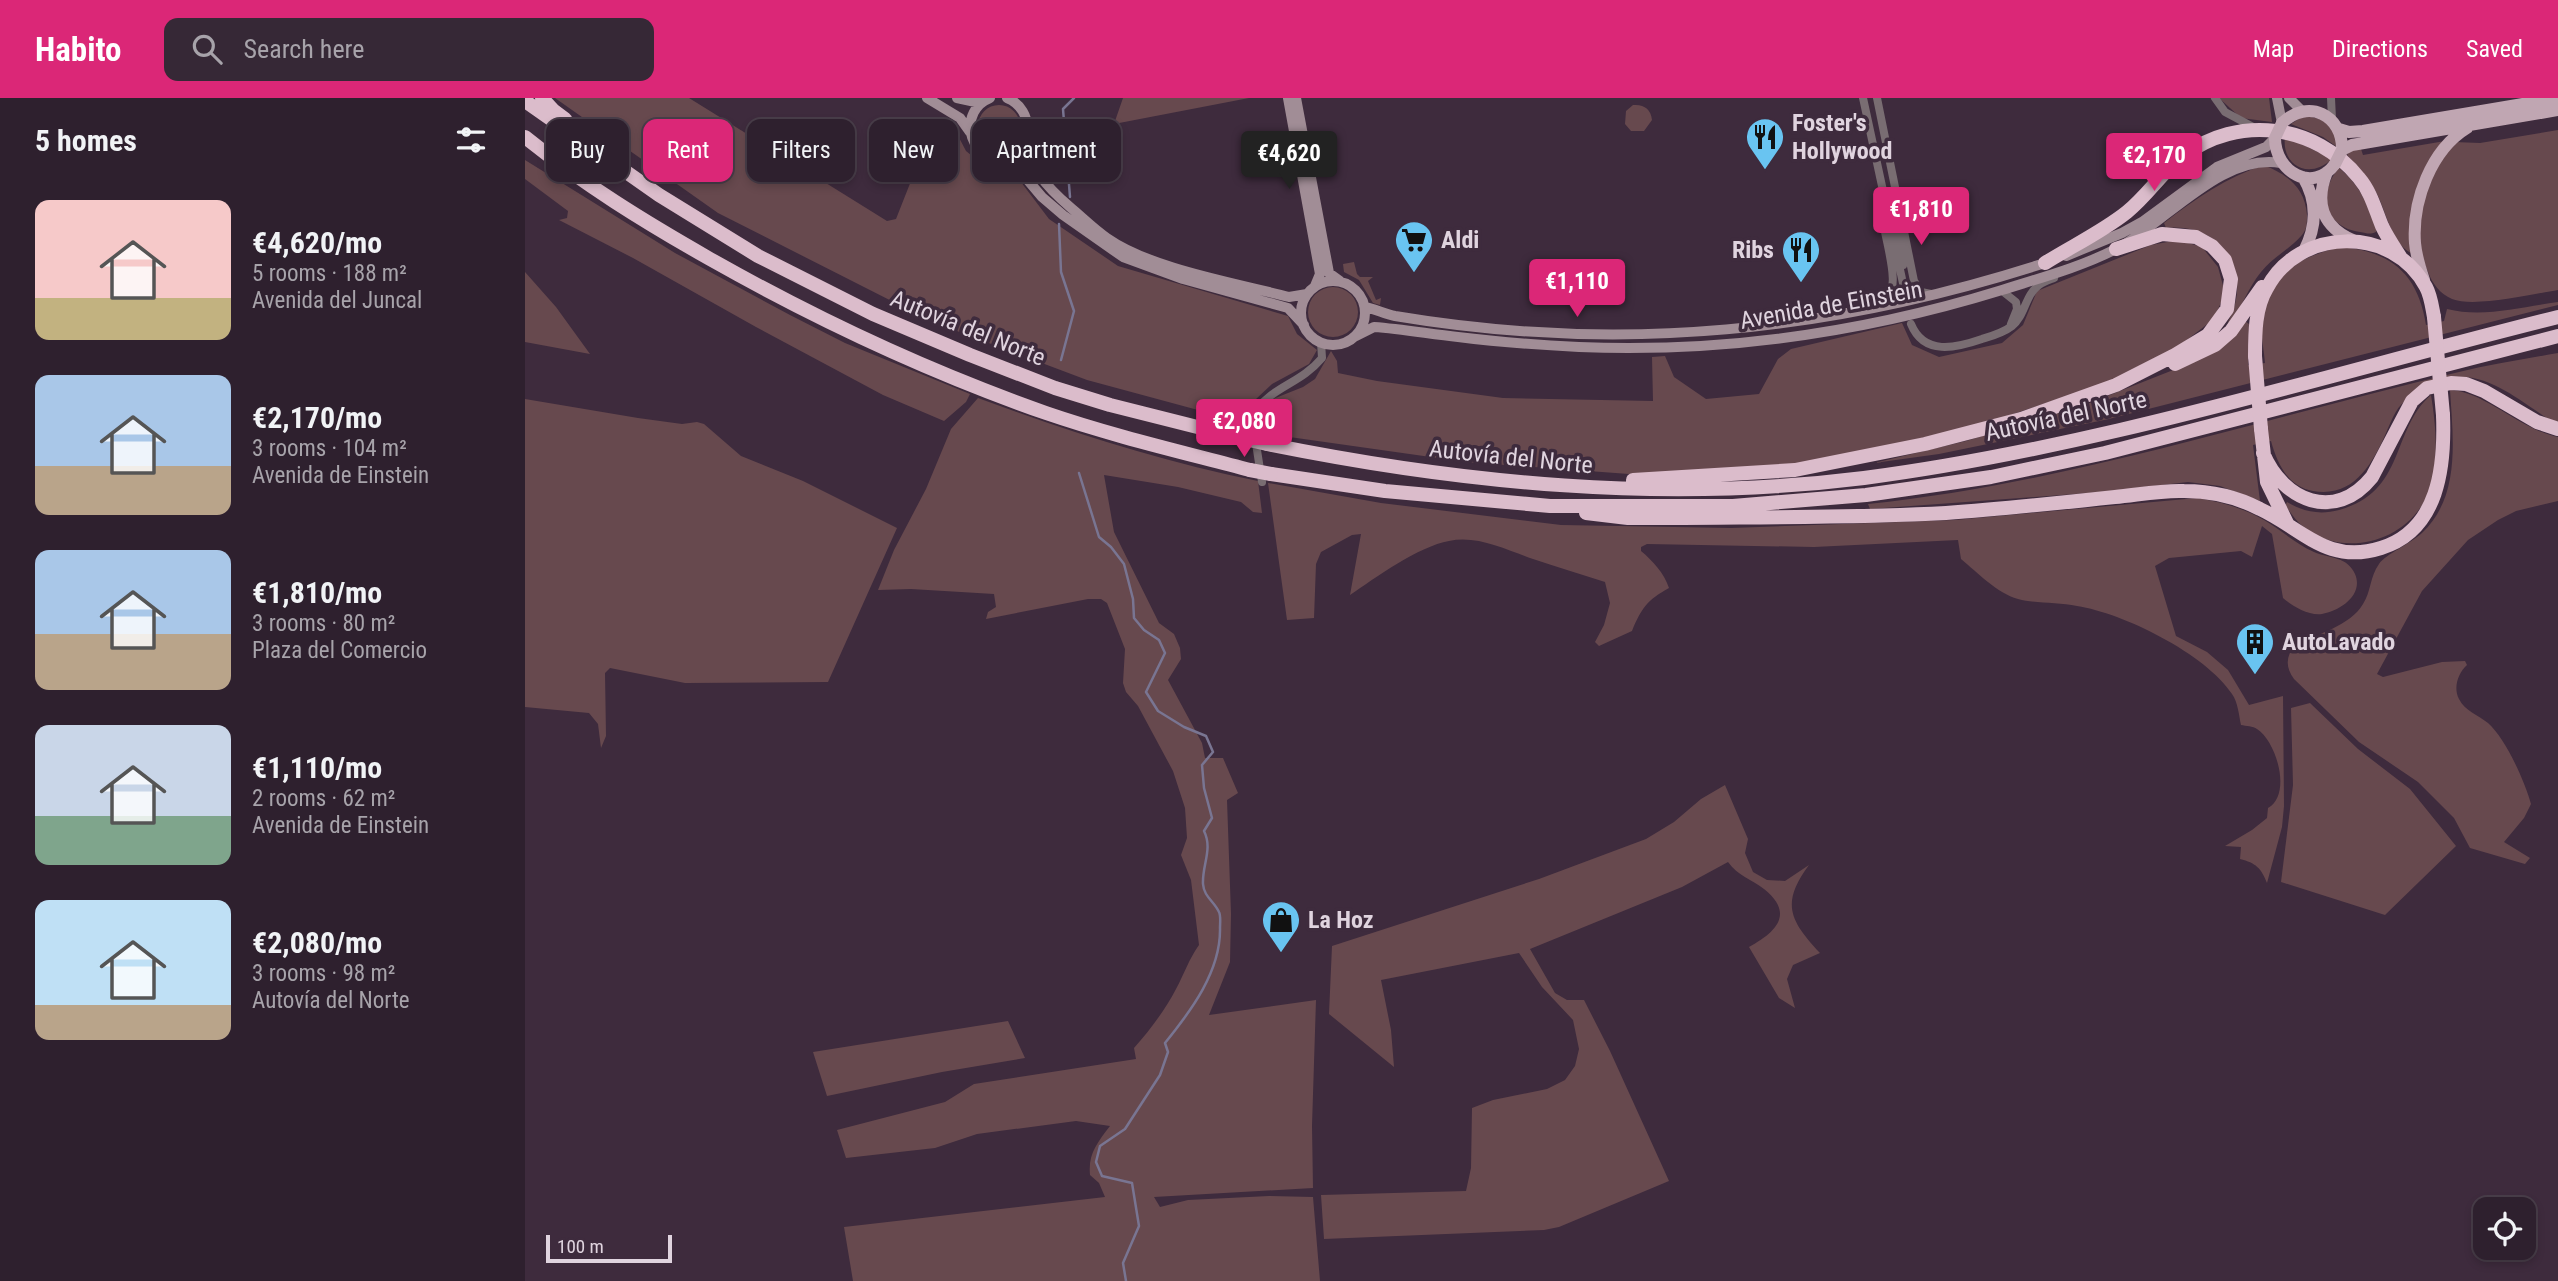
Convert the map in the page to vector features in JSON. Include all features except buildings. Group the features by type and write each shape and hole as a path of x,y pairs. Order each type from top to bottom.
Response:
{"highway":[{"path":"542,98 552,110 621,160 659,195"},
{"name":"Autovía del Norte","path":"525,101 659,195 758,256 873,314 1055,388 1109,405 1267,444 1395,468 1547,485 1603,489 1741,487 1863,478 2099,435 2558,317"},
{"path":"1550,506 1628,518 1876,514 1959,512 2183,491 2223,495 2249,504 2321,546 2345,552 2381,548 2401,539 2419,523 2434,500 2442,469 2443,415 2434,317 2425,284 2401,258 2388,238 2365,187 2344,162 2322,145 2300,136 2255,128 2221,135 2177,160 2148,193 2116,221 2045,263"},
{"name":"Autovía del Norte","path":"525,137 546,154"},
{"path":"525,149 546,158"},
{"name":"Autovía del Norte","path":"586,182 635,216 750,282 866,341 1048,413 1111,433 1250,470 1267,478 1550,506 1669,507 1781,503 1866,495 1991,477 2105,453 2558,337"},
{"path":"2116,249 2162,234 2196,237 2212,246 2225,260 2231,279 2227,309 2208,335 2116,385"},
{"path":"2290,527 2267,482 2263,453 2255,356 2258,312 2263,296 2281,268 2304,251 2318,246 2356,241 2386,248 2401,258"},
{"path":"1547,485 1795,470 1925,444 2021,419 2143,378 2215,345 2242,318 2258,290 2272,279"},
{"path":"2263,453 2272,474 2294,494 2326,502 2347,498 2372,477 2412,401 2427,388 2451,383 2466,384 2484,391 2537,422 2558,429"}],"main road":[{"path":"2331,168 2311,177 2303,177 2293,174 2281,163 2276,153 2275,138 2282,123 2291,116 2309,112 2349,132 2363,131 2558,98"},
{"path":"2356,241 2337,232 2327,221 2321,197 2322,187 2342,150 2352,145 2558,110"},
{"path":"2335,124 2342,150"},
{"path":"2425,284 2414,235 2422,191 2428,175 2452,137 2475,124"},
{"path":"2303,177 2311,193 2315,213 2312,234 2304,251"}],"street":[{"path":"927,98 960,118 972,138"},
{"path":"957,98 985,101"},
{"path":"1007,98 1023,103"},
{"path":"1287,98 1320,274 1302,304 1304,325"},
{"path":"1029,182 1063,215 1123,257 1183,279 1288,308 1314,338 1321,342 1340,344 1356,336 1362,327 1365,307 1356,290 1329,272 1296,98"},
{"path":"1863,98 1905,292 1892,181"},
{"path":"1877,98 1914,281 1921,292 1944,293"},
{"path":"2215,98 2225,111 2255,128"},
{"path":"2277,98 2282,123"},
{"path":"2289,98 2309,112 2329,98 2335,124"},
{"path":"969,132 970,119 985,101"},
{"name":"Avenida de Einstein","path":"1365,307 1391,316 1509,331 1579,335 1705,332 1789,323 1882,307 1944,293 2095,246 2142,222 2206,174 2266,147 2275,138"},
{"name":"Avenida de Einstein","path":"1356,336 1374,327 1507,342 1580,347 1648,347 1716,344 1845,329 2001,290 2088,262 2133,240 2222,176 2261,161 2281,163"},
{"path":"1046,182 1059,197 1116,243 1153,261 1289,297 1311,290 1322,282 1340,281"},
{"path":"1882,307 1889,300 1893,289 1881,216 1883,191"},
{"path":"1911,324 1918,337 1926,344 1938,348 1962,345 2004,331 2018,320 2030,295 2039,285 2088,262"},
{"path":"2001,290 2016,302 2017,309 2010,325 2004,331"},
{"path":"1267,478 1254,412 1266,396 1310,373 1322,358 1321,342"}],"shaded area":[{"path":"555,98 689,98 723,119 643,119 643,160 629,150 629,119 585,119"},
{"path":"1123,98 1249,98 1121,123 1121,119 1116,119"},
{"path":"2219,98 2269,98 2272,122 2241,118"},
{"path":"999,105 1014,111 1018,118 980,119 984,111"},
{"path":"1633,105 1644,106 1650,113 1652,120 1644,131 1631,131 1625,124 1626,111"},
{"path":"2308,116 2329,125 2337,147 2323,137 2291,124"},
{"path":"733,125 747,134 747,182 824,182 887,221 896,219 911,182 958,182 958,136 966,151 972,156 972,182 1021,182 1049,219 1118,266 1288,316 1297,334 1317,350 1309,364 1272,384 1255,400 1246,423 1087,380 933,322 718,213 674,182 733,182"},
{"path":"2558,130 2558,290 2474,302 2452,299 2444,294 2430,276 2422,255 2420,220 2428,187 2444,156 2454,142 2480,143"},
{"path":"2285,136 2332,159 2315,169 2299,167 2288,156"},
{"path":"2445,141 2439,149 2411,253 2398,241 2375,190 2347,155 2350,151 2361,149 2363,155"},
{"path":"525,160 546,173 546,182 560,182 675,253 790,315 845,343 970,394 966,402 944,421 883,395 559,220 567,218 568,211 525,179"},
{"path":"2264,165 2288,178 2299,190 2306,206 2306,226 2304,233 2261,272 2231,324 2228,322 2235,304 2237,286 2235,269 2228,254 2217,242 2203,233 2186,228 2166,228 2164,223 2212,190"},
{"path":"2339,168 2363,196 2374,220 2376,232 2368,234 2348,229 2332,216 2326,198 2332,178"},
{"path":"2178,240 2202,247 2218,267 2225,293 2214,319 2179,346 2106,383 1992,421 1824,462 1656,476 1466,462 1262,433 1262,413 1273,399 1315,379 1331,351 1337,361 1338,373 1503,398 1653,401 1652,357 1665,356 1674,377 1706,399 1759,394 1778,359 1791,349 1902,323 1912,345 1939,357 2002,343 2023,325 2037,291 2151,245"},
{"path":"2340,247 2374,254 2399,268 2416,292 2426,325 2444,321 2447,309 2488,312 2558,302 2558,305 2109,419 1939,454 1874,463 1966,441 2082,406 2196,361 2245,321 2249,324 2248,365 2265,363 2262,325 2265,304 2271,291 2279,279 2299,262"},
{"path":"1354,262 1360,277 1373,277 1368,281 1376,300 1381,298 1380,305 1373,303 1359,280 1344,272 1343,264"},
{"path":"525,272 556,307 590,354 525,342"},
{"path":"1333,287 1351,294 1358,312 1351,330 1333,337 1315,330 1308,312 1315,294"},
{"path":"2558,353 2558,422 2550,420 2492,384 2466,377 2449,379 2421,391 2402,404 2374,457 2359,477 2350,484 2327,492 2304,489 2290,479 2280,465 2271,441 2253,445 2260,501 2220,486 2188,482 2102,492 1870,509 1868,504 2018,481 2092,465 2459,372"},
{"path":"2450,390 2476,397 2530,427 2558,437 2558,501 2516,511 2468,540 2422,591 2377,674 2383,677 2442,662 2465,661 2467,665 2459,676 2457,695 2468,710 2495,730 2520,773 2531,804 2524,818 2504,842 2530,858 2525,864 2470,848 2454,818 2418,782 2359,742 2294,679 2288,666 2288,657 2295,645 2342,624 2357,612 2366,599 2379,564 2422,533 2435,518 2449,484 2452,466"},
{"path":"2431,395 2435,433 2434,472 2427,496 2417,512 2403,526 2369,541 2351,543 2332,541 2299,523 2285,506 2287,502 2312,512 2332,512 2361,501 2376,489 2387,475 2418,409"},
{"path":"978,398 1117,445 1258,481 1262,513 1253,512 1241,502 1178,487 1104,475 1114,532 1159,623 1174,634 1180,648 1181,659 1168,680 1202,743 1205,758 1223,758 1238,793 1227,800 1230,962 1209,1015 1316,1000 1313,1188 1154,1197 1160,1207 1188,1200 1313,1197 1320,1281 853,1281 844,1227 1105,1197 1099,1183 1090,1175 1090,1161 1094,1149 1110,1126 1076,1121 977,1134 935,1148 846,1158 837,1130 945,1102 974,1084 1136,1059 1134,1048 1167,1005 1199,945 1191,880 1181,855 1187,838 1185,808 1173,771 1138,706 1126,692 1123,683 1125,649 1107,603 1101,599 1088,599 986,619 988,612 996,607 994,594 911,589 878,590 951,429"},
{"path":"525,399 638,418 704,424 741,456 803,481 897,528 828,682 685,683 610,668 605,673 606,736 601,748 598,724 589,713 525,707"},
{"path":"1268,483 1381,503 1561,525 1731,528 1955,520 2197,498 2248,512 2307,549 2343,561 2352,568 2357,582 2349,601 2329,612 2317,614 2296,607 2283,598 2272,534 2262,526 2252,557 2241,551 2169,558 2155,566 2176,636 2207,652 2228,670 2249,705 2283,696 2284,806 2282,827 2267,883 2257,867 2240,859 2241,847 2225,846 2267,818 2268,808 2279,792 2279,768 2271,745 2264,736 2255,728 2241,725 2234,697 2220,679 2184,650 2117,617 2077,606 2025,601 2010,596 1961,559 1958,540 1814,547 1647,544 1641,547 1641,551 1658,568 1669,588 1646,606 1632,631 1599,646 1595,642 1604,625 1610,603 1605,582 1492,544 1471,540 1449,541 1424,549 1350,595 1361,534 1352,535 1321,552 1316,564 1314,618 1287,620"},
{"path":"2310,703 2358,749 2410,789 2456,846 2385,915 2281,882 2293,785 2291,708"},
{"path":"1725,785 1748,839 1745,853 1753,872 1767,880 1785,881 1809,865 1795,890 1792,911 1801,931 1820,953 1793,965 1787,979 1795,1008 1779,998 1749,947 1774,929 1780,914 1779,906 1764,889 1740,874 1728,862 1682,887 1530,949 1555,993 1567,1000 1584,1000 1669,1181 1559,1227 1544,1230 1324,1239 1321,1195 1466,1191 1471,1168 1472,1108 1493,1100 1547,1089 1565,1080 1575,1066 1579,1049 1573,1020 1542,987 1519,953 1381,980 1391,1030 1394,1067 1329,1014 1332,946 1539,879 1646,839"},
{"path":"1008,1021 1025,1058 827,1096 813,1052"}],"waterway":[{"path":"1070,197 1063,109 1074,98"},
{"path":"1059,224 1061,272 1074,311 1061,360"},
{"path":"1079,473 1099,537 1124,564 1133,599 1134,618 1144,630 1159,640 1165,653 1146,692 1158,711 1184,727 1206,736 1213,752 1202,765 1204,788 1212,818 1204,831 1208,844 1203,884 1220,915 1219,944 1215,960 1203,990 1165,1043 1168,1052 1160,1075 1125,1129 1100,1146 1096,1162 1102,1176 1132,1183 1139,1226 1123,1263 1126,1281"}],"place":[{"name":"Foster's Hollywood","path":"1765,171"},
{"name":"Aldi","path":"1414,274"},
{"name":"Ribs","path":"1801,284"},
{"name":"AutoLavado","path":"2255,676"},
{"name":"La Hoz","path":"1281,954"}]}
